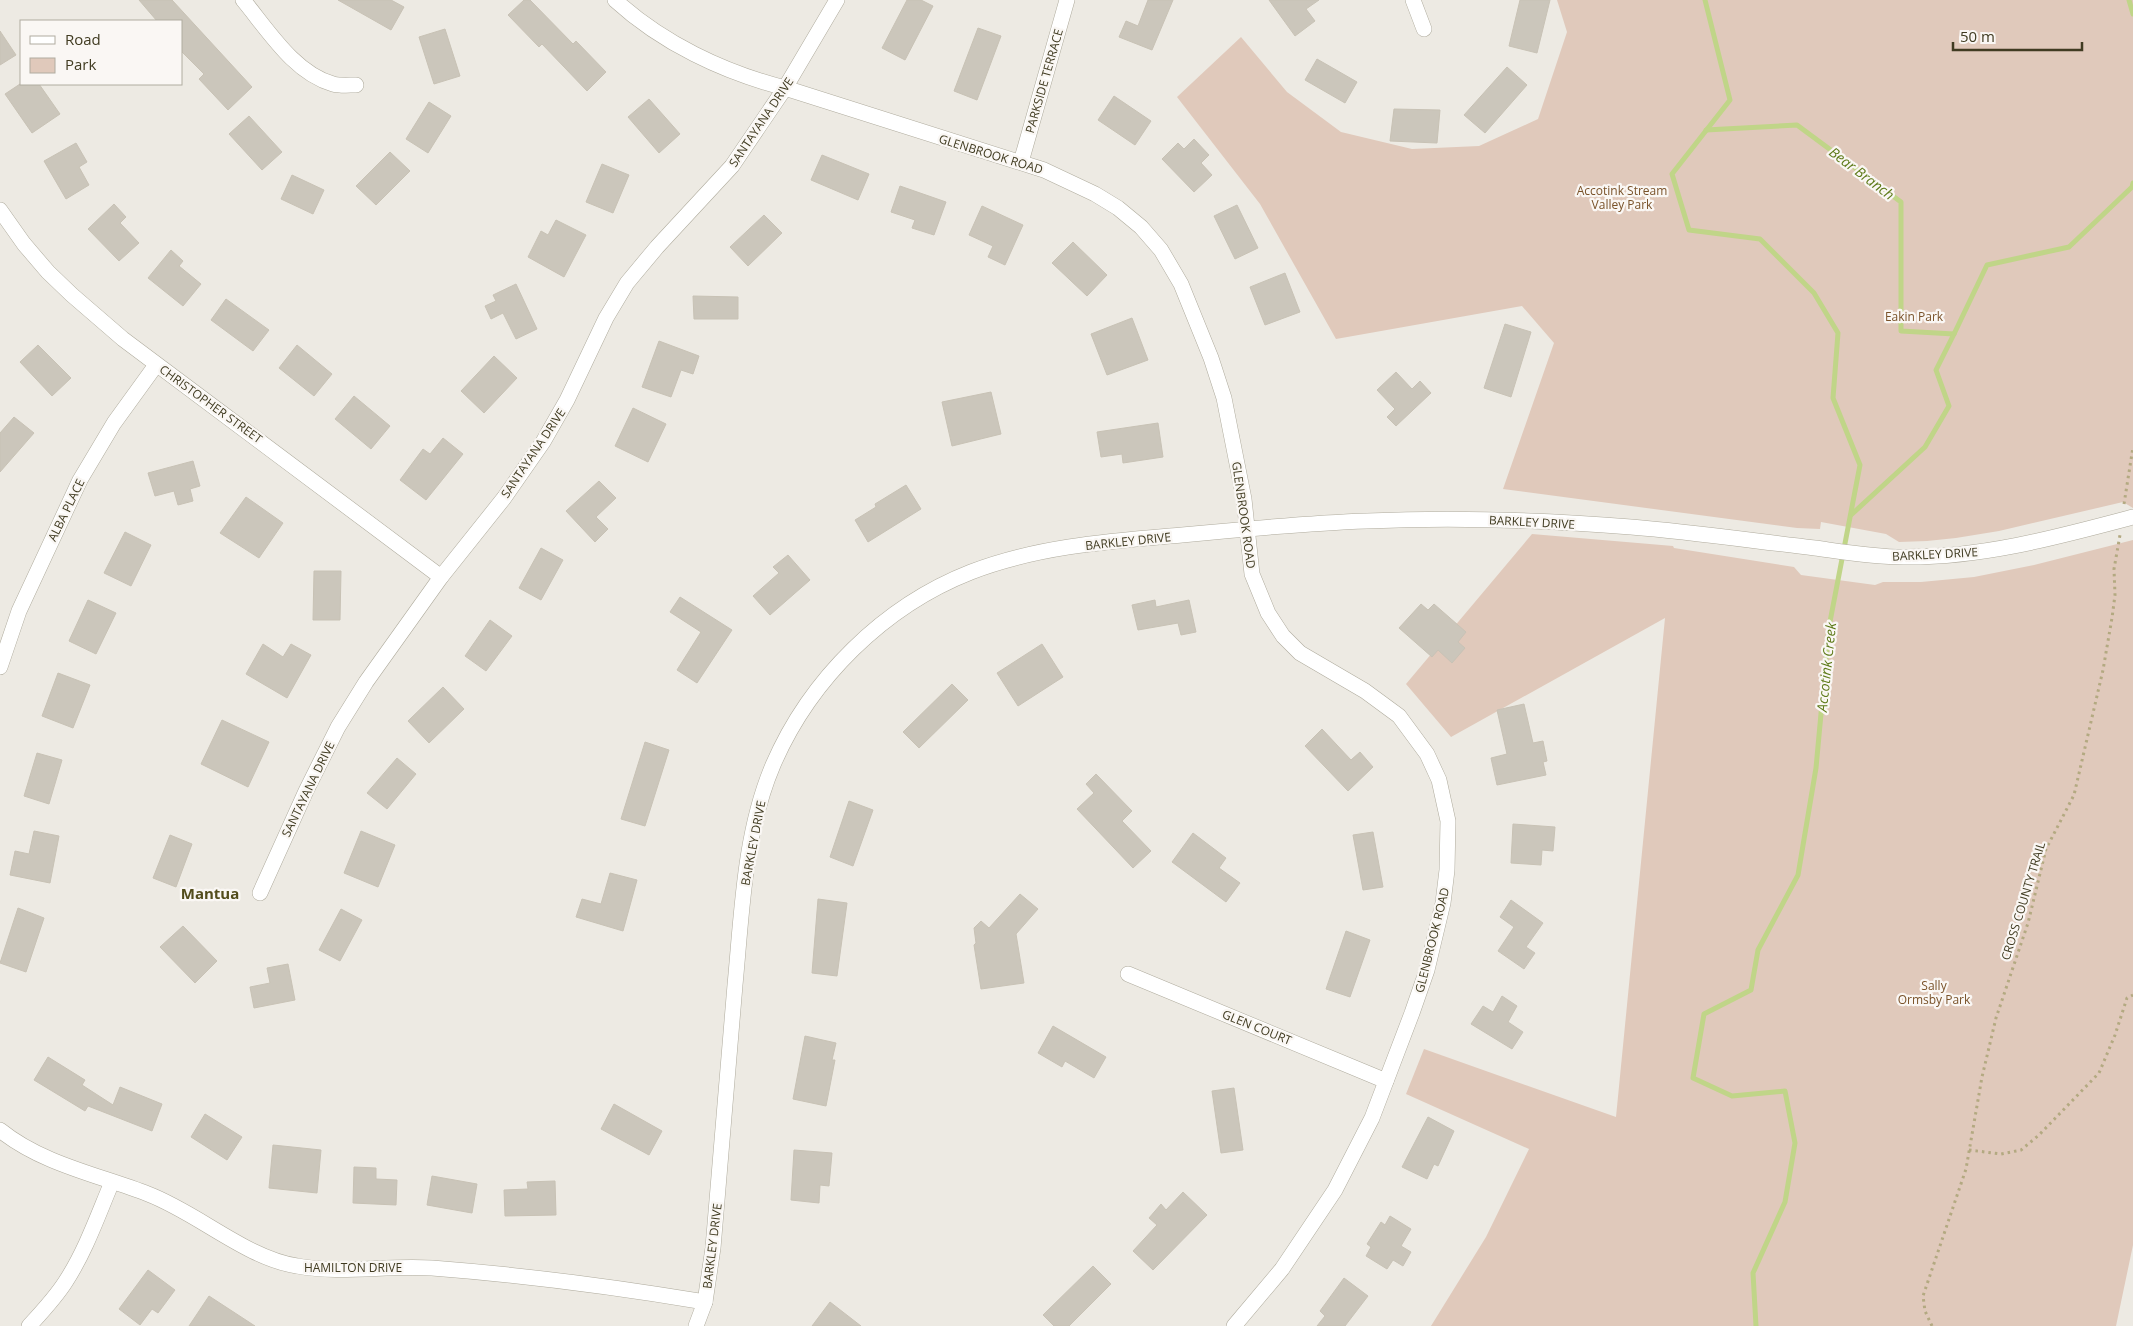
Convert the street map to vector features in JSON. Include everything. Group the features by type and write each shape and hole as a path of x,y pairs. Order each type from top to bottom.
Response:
{"street":[{"path":"243,0 298,66 317,78 334,85 356,85"},
{"name":"GLENBROOK ROAD","path":"615,0 656,33 678,46 756,80 1044,170 1095,194 1118,208 1141,227 1170,263 1181,284 1211,358 1224,398 1244,499 1252,574 1268,613 1277,629 1300,653 1365,691 1399,716 1427,754 1445,799 1449,845 1443,903 1424,979 1360,1145 1335,1190 1305,1237 1282,1270 1234,1326"},
{"name":"SANTAYANA DRIVE","path":"260,893 338,726 366,682 441,578 504,498 543,442 567,400 606,318 627,284 657,247 732,166 785,88 837,0"},
{"name":"PARKSIDE TERRACE","path":"1021,162 1067,0"},
{"path":"1413,0 1424,29"},
{"name":"CHRISTOPHER STREET","path":"0,210 24,244 72,295 156,365 203,398 441,578"},
{"name":"ALBA PLACE","path":"0,667 4,639 80,480 114,423 156,365"},
{"name":"BARKLEY DRIVE","path":"702,1324 713,1248 742,913 749,853 758,810 771,770 787,734 807,703 842,661 882,623 925,594 970,573 1013,559 1066,548 1247,528 1370,520 1484,520 1633,527 1883,556 1914,557 1996,549 2045,539 2128,512"},
{"name":"GLEN COURT","path":"1128,974 1386,1081"},
{"name":"HAMILTON DRIVE","path":"0,1130 10,1138 38,1153 169,1202 254,1252 276,1261 297,1266 329,1269 431,1268 540,1279 705,1302"},
{"path":"29,1326 49,1304 70,1274 79,1258 112,1182"}],"path":[{"path":"2128,512 2133,447"},
{"name":"CROSS COUNTY TRAIL","path":"1932,1326 1924,1311 1923,1296 1961,1187 1982,1077 1996,1018 2028,923 2046,849 2074,795 2090,731 2112,618 2115,595 2114,569 2119,537"},
{"path":"1969,1150 2001,1154 2021,1150 2039,1135 2099,1073 2115,1035 2127,998 2133,995"}],"green space":[{"name":"Eakin Park","path":"1557,0 2133,0 2133,508 2123,502 1999,531 1956,538 1899,542 1886,534 1821,522 1820,529 1797,528 1503,489 1554,343 1522,306 1336,339 1260,204 1177,97 1241,37 1287,92 1341,132 1412,149 1479,146 1538,119 1567,32"},
{"name":"Sally Ormsby Park","path":"1532,534 1673,546 1674,548 1794,567 1801,575 1875,585 1883,582 1921,582 1974,577 2034,565 2133,540 2133,1245 2116,1326 1431,1326 1486,1237 1529,1149 1406,1094 1424,1049 1616,1117 1665,618 1451,737 1406,684"}],"building":[{"path":"139,0 172,0 252,87 228,110 199,79 204,74 182,52 182,20 156,20"},
{"path":"338,0 391,0 404,7 391,30"},
{"path":"524,0 530,0 573,44 576,41 606,72 587,91 542,44 539,47 508,15"},
{"path":"907,0 921,0 933,6 905,60 882,48"},
{"path":"1148,0 1173,0 1152,50 1119,37 1126,21 1138,26"},
{"path":"1269,0 1319,0 1306,9 1315,21 1295,36"},
{"path":"1520,0 1550,0 1537,53 1509,46"},
{"path":"978,28 1001,36 977,100 954,91"},
{"path":"445,29 460,76 434,84 419,37"},
{"path":"0,31 16,55 0,65"},
{"path":"1317,59 1357,82 1345,103 1305,80"},
{"path":"1507,67 1527,85 1485,133 1464,115"},
{"path":"20,84 40,85 60,114 32,133 5,94"},
{"path":"1114,96 1151,121 1135,145 1098,120"},
{"path":"649,99 680,134 659,153 628,117"},
{"path":"429,102 451,116 428,153 406,139"},
{"path":"1394,109 1440,110 1437,143 1390,141"},
{"path":"249,116 282,152 262,170 229,134"},
{"path":"1194,139 1209,155 1201,163 1212,175 1194,192 1162,159 1178,143 1184,149"},
{"path":"76,143 87,162 79,167 89,185 66,199 44,161"},
{"path":"390,152 410,171 376,205 356,186"},
{"path":"822,155 869,174 858,200 811,180"},
{"path":"602,164 629,175 613,213 586,202"},
{"path":"292,175 324,190 313,214 281,199"},
{"path":"900,186 946,202 934,235 912,228 915,220 891,212"},
{"path":"114,204 126,217 120,223 139,243 119,261 88,229"},
{"path":"1237,205 1258,248 1235,259 1214,216"},
{"path":"982,206 1023,225 1005,265 988,257 993,246 969,235"},
{"path":"764,215 782,233 748,266 730,247"},
{"path":"556,220 586,235 564,277 528,257 541,231 548,235"},
{"path":"1073,242 1107,275 1087,296 1052,263"},
{"path":"171,250 183,261 179,266 201,284 183,306 148,278"},
{"path":"1285,273 1300,312 1265,325 1250,287"},
{"path":"516,284 537,329 516,339 503,313 491,319 485,306 496,301 493,295"},
{"path":"693,296 738,297 738,319 694,319"},
{"path":"226,299 269,330 253,351 211,320"},
{"path":"1132,318 1148,360 1107,375 1091,334"},
{"path":"1505,324 1531,332 1511,397 1484,388"},
{"path":"659,341 699,356 693,374 681,370 671,397 642,387"},
{"path":"38,345 71,378 52,396 20,362"},
{"path":"297,345 332,374 314,396 279,368"},
{"path":"494,356 517,378 484,413 461,391"},
{"path":"1396,372 1412,389 1420,381 1431,393 1396,426 1387,417 1395,409 1377,390"},
{"path":"991,392 1001,434 952,446 942,402"},
{"path":"354,396 390,426 371,449 335,419"},
{"path":"633,408 666,424 648,462 615,446"},
{"path":"14,417 34,433 0,472 0,433"},
{"path":"1158,423 1163,457 1123,463 1122,454 1101,457 1097,432"},
{"path":"443,438 463,454 426,500 400,480 423,449 430,454"},
{"path":"193,461 200,486 190,489 193,501 178,505 174,491 155,496 148,473"},
{"path":"599,481 616,498 596,517 608,529 595,542 566,511"},
{"path":"906,485 921,509 868,542 855,520 876,507 875,504"},
{"path":"246,497 283,523 259,558 220,533"},
{"path":"125,532 151,545 131,586 104,573"},
{"path":"541,548 563,560 541,600 519,588"},
{"path":"788,555 810,580 770,615 753,596 779,573 773,567"},
{"path":"314,571 341,571 340,620 313,620"},
{"path":"680,597 732,630 697,683 677,670 701,632 670,612"},
{"path":"88,600 116,613 96,654 69,641"},
{"path":"1155,600 1156,607 1189,600 1196,632 1181,635 1178,623 1138,630 1132,605"},
{"path":"1421,604 1428,610 1434,604 1466,632 1458,642 1465,648 1452,663 1438,650 1432,657 1399,628"},
{"path":"490,620 512,636 486,671 465,656"},
{"path":"263,644 283,657 291,644 311,655 287,698 246,674"},
{"path":"1042,644 1063,677 1018,706 997,673"},
{"path":"58,673 90,685 73,728 42,716"},
{"path":"952,684 968,700 919,748 903,732"},
{"path":"443,687 464,709 429,743 408,721"},
{"path":"1524,704 1533,743 1543,741 1547,761 1543,762 1546,775 1497,785 1491,758 1507,754 1497,710"},
{"path":"222,720 269,742 248,787 201,764"},
{"path":"1322,729 1351,760 1360,752 1373,767 1348,791 1305,746"},
{"path":"645,742 669,750 645,826 621,819"},
{"path":"37,753 62,760 49,804 24,796"},
{"path":"397,758 416,774 387,809 367,793"},
{"path":"1096,774 1132,811 1122,821 1151,851 1133,868 1077,809 1094,793 1086,784"},
{"path":"849,801 873,810 853,866 830,857"},
{"path":"1513,824 1555,827 1553,851 1542,850 1541,865 1511,863"},
{"path":"34,831 59,836 50,883 10,875 15,851 29,854"},
{"path":"361,831 395,845 378,887 344,873"},
{"path":"1373,832 1383,887 1363,890 1353,835"},
{"path":"1193,833 1226,858 1219,868 1240,883 1226,902 1172,862"},
{"path":"170,835 192,844 176,887 153,878"},
{"path":"610,873 637,880 623,931 576,917 582,899 601,904"},
{"path":"1020,894 1038,909 1016,934 1024,983 981,989 974,945 976,943 974,928 981,921 989,928"},
{"path":"818,899 847,903 837,976 812,973"},
{"path":"1511,900 1543,923 1526,947 1535,953 1524,969 1498,951 1514,927 1500,917"},
{"path":"18,908 44,918 26,972 0,963"},
{"path":"341,909 362,920 340,961 319,950"},
{"path":"183,926 217,961 195,983 160,947"},
{"path":"1346,931 1370,940 1350,997 1326,989"},
{"path":"288,964 295,1000 254,1008 250,987 270,983 267,968"},
{"path":"1502,996 1517,1006 1508,1022 1523,1032 1512,1049 1471,1024 1483,1006 1493,1012"},
{"path":"1053,1026 1106,1057 1094,1078 1065,1061 1062,1067 1038,1053"},
{"path":"805,1036 836,1043 832,1060 835,1060 826,1106 793,1099"},
{"path":"48,1057 85,1080 82,1085 113,1105 120,1087 162,1104 152,1131 88,1106 85,1111 34,1080"},
{"path":"1234,1088 1243,1150 1221,1153 1212,1091"},
{"path":"614,1104 662,1131 649,1155 601,1129"},
{"path":"205,1114 242,1137 227,1160 191,1137"},
{"path":"1428,1117 1454,1131 1438,1166 1434,1164 1427,1179 1402,1167"},
{"path":"273,1145 321,1150 317,1193 269,1188"},
{"path":"794,1150 832,1153 829,1186 820,1185 819,1203 791,1200"},
{"path":"354,1167 376,1168 376,1179 397,1180 396,1205 353,1203"},
{"path":"432,1176 477,1184 472,1213 427,1205"},
{"path":"555,1181 556,1215 505,1216 504,1190 528,1189 527,1182"},
{"path":"1183,1192 1207,1215 1153,1270 1133,1251 1157,1225 1149,1218 1161,1204 1166,1210"},
{"path":"1390,1216 1411,1229 1401,1246 1411,1252 1403,1266 1393,1260 1387,1269 1366,1256 1371,1247 1367,1244 1381,1222 1385,1225"},
{"path":"1093,1266 1111,1284 1069,1326 1054,1326 1043,1315"},
{"path":"148,1270 175,1290 158,1313 152,1309 140,1325 119,1309"},
{"path":"1344,1278 1368,1296 1345,1326 1317,1326 1325,1316 1320,1311"},
{"path":"209,1296 255,1326 189,1326"},
{"path":"830,1302 861,1326 812,1326"}],"waterway":[{"name":"Accotink Creek","path":"1705,0 1730,100 1672,174 1689,230 1760,239 1814,293 1838,333 1833,398 1860,465 1829,627 1816,768 1798,875 1758,950 1751,990 1704,1014 1693,1078 1732,1096 1785,1091 1795,1143 1785,1202 1753,1273 1756,1326"},
{"name":"Bear Branch","path":"2129,0 2133,14"},
{"name":"Bear Branch","path":"1706,130 1797,125 1901,202 1901,331 1954,334 1987,265 2069,247 2132,187 2133,183"},
{"name":"Bear Branch","path":"1851,515 1925,447 1949,406 1936,370 1954,334"}],"district":[{"name":"Mantua","path":"210,893"}],"park label":[{"name":"Accotink Stream Valley Park","path":"1622,197"}]}
